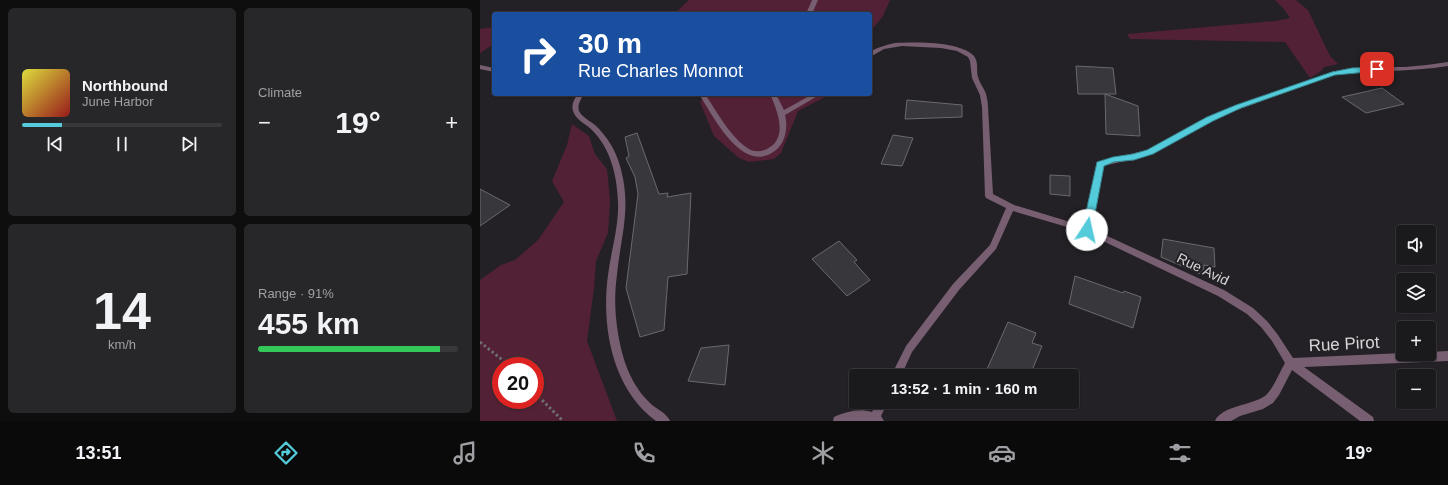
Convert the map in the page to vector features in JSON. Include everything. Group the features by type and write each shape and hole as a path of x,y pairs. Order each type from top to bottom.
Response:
{"street":[{"path":"810,12 815,0"},
{"name":"Rue Avid","path":"872,54 886,46 908,44 954,49 971,57 974,62 976,79 982,94 984,109 989,196 1011,207 1087,230 1236,301 1264,324 1276,338 1290,363 1369,421"},
{"path":"1087,230 1100,164 1150,152 1210,119 1239,106 1334,73 1352,70 1411,68 1448,64"},
{"path":"480,68 492,70"},
{"path":"580,96 576,101 575,108 577,114 597,130 608,146 619,172 622,187 623,208 621,230 612,275 611,295 612,317 621,366 640,399 654,413 665,421"},
{"path":"703,96 727,131 746,151 752,154 768,152 777,146 781,137 784,124 782,114 774,96"},
{"path":"782,114 814,96"},
{"path":"899,369 909,349 956,287 993,247 1011,207"},
{"name":"Rue Pirot","path":"1290,363 1448,356"},
{"path":"1220,421 1238,412 1260,406 1275,391 1290,363"},
{"path":"838,421 849,416 861,415 877,420 881,409"}],"path":[{"path":"480,342 499,357"},
{"path":"544,401 563,421"}],"shaded area":[{"path":"689,0 890,0 883,16 872,30 872,12 676,12"},
{"path":"1275,0 1296,0 1308,10 1330,56 1338,64 1324,67 1321,71 1310,78 1285,42 1130,39 1127,34 1276,21 1290,18"},
{"path":"492,27 492,45 480,53 480,29"},
{"path":"705,96 827,96 798,111 781,153 774,159 749,162 739,158 714,136 700,102"},
{"path":"572,124 589,136 595,154 607,169 610,201 608,233 596,261 587,341 617,421 480,421 480,280 501,265 515,260 538,240 564,202 552,181 567,145"}],"building":[{"path":"1076,66 1113,68 1116,94 1078,94"},
{"path":"1382,88 1404,104 1366,113 1342,97"},
{"path":"1105,94 1138,106 1140,136 1106,134"},
{"path":"907,100 962,105 962,117 905,119"},
{"path":"637,133 659,194 668,193 667,197 691,193 687,274 668,277 664,330 640,337 626,288 638,194 635,177 626,158 629,156 625,137"},
{"path":"893,135 913,138 902,166 881,164"},
{"path":"1050,175 1070,176 1070,196 1050,194"},
{"path":"480,189 510,205 480,226"},
{"path":"1163,239 1214,248 1215,267 1204,265 1203,275 1161,257"},
{"path":"839,241 857,260 854,262 870,280 847,296 812,259"},
{"path":"1075,276 1123,293 1124,291 1141,297 1133,328 1069,304"},
{"path":"1008,322 1036,333 1032,343 1042,346 1032,369 987,369"},
{"path":"729,345 725,385 688,381 701,348"}],"route":[{"path":"1087,230 1100,164 1150,152 1210,119 1239,106 1334,73 1352,70 1377,69"}]}
